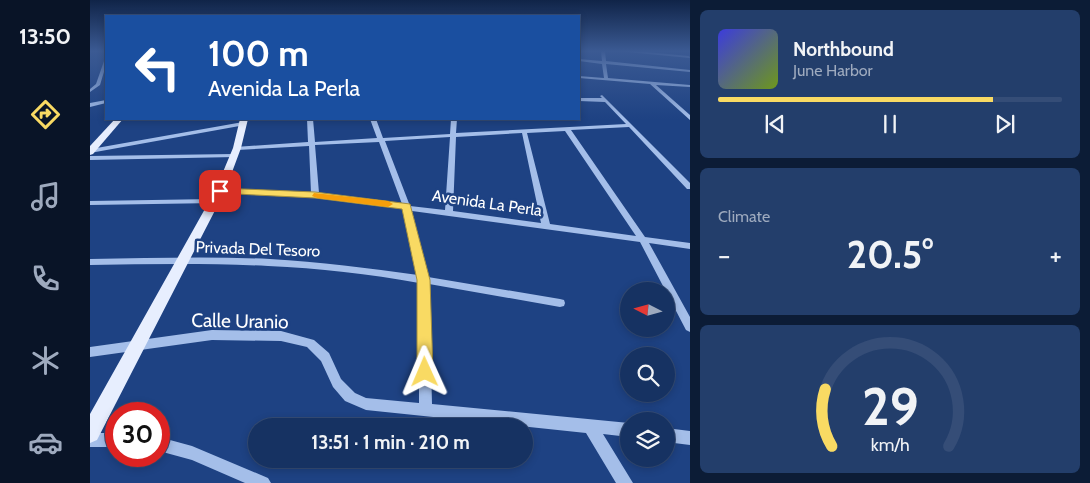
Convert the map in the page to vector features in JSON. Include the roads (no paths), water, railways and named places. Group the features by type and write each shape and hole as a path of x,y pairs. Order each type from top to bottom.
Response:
{"main road":[{"path":"90,154 118,120"},
{"path":"90,433 217,196 235,152 243,121"}],"street":[{"path":"90,91 98,84 101,74"},
{"path":"605,74 606,78"},
{"path":"580,77 690,86"},
{"path":"596,78 598,86"},
{"path":"650,82 690,118"},
{"path":"580,100 604,98 690,187"},
{"path":"90,106 105,102"},
{"path":"310,120 315,195"},
{"path":"373,120 407,207 424,280 426,409"},
{"path":"448,212 454,120"},
{"path":"90,154 243,121"},
{"path":"90,154 235,152 312,144 630,125"},
{"path":"567,129 643,240 690,327"},
{"path":"524,131 546,226"},
{"name":"Avenida La Perla","path":"217,196 315,195 690,246"},
{"path":"90,203 217,196"},
{"name":"Privada Del Tesoro","path":"90,262 269,262 328,267 424,280 560,303"},
{"name":"Calle Uranio","path":"90,352 136,344 212,336 281,336 310,343 325,357 337,383 350,397 366,404 620,429"},
{"path":"589,425 625,483"},
{"path":"675,436 690,438"},
{"path":"90,440 105,440"},
{"path":"170,447 192,453 263,483"}]}
